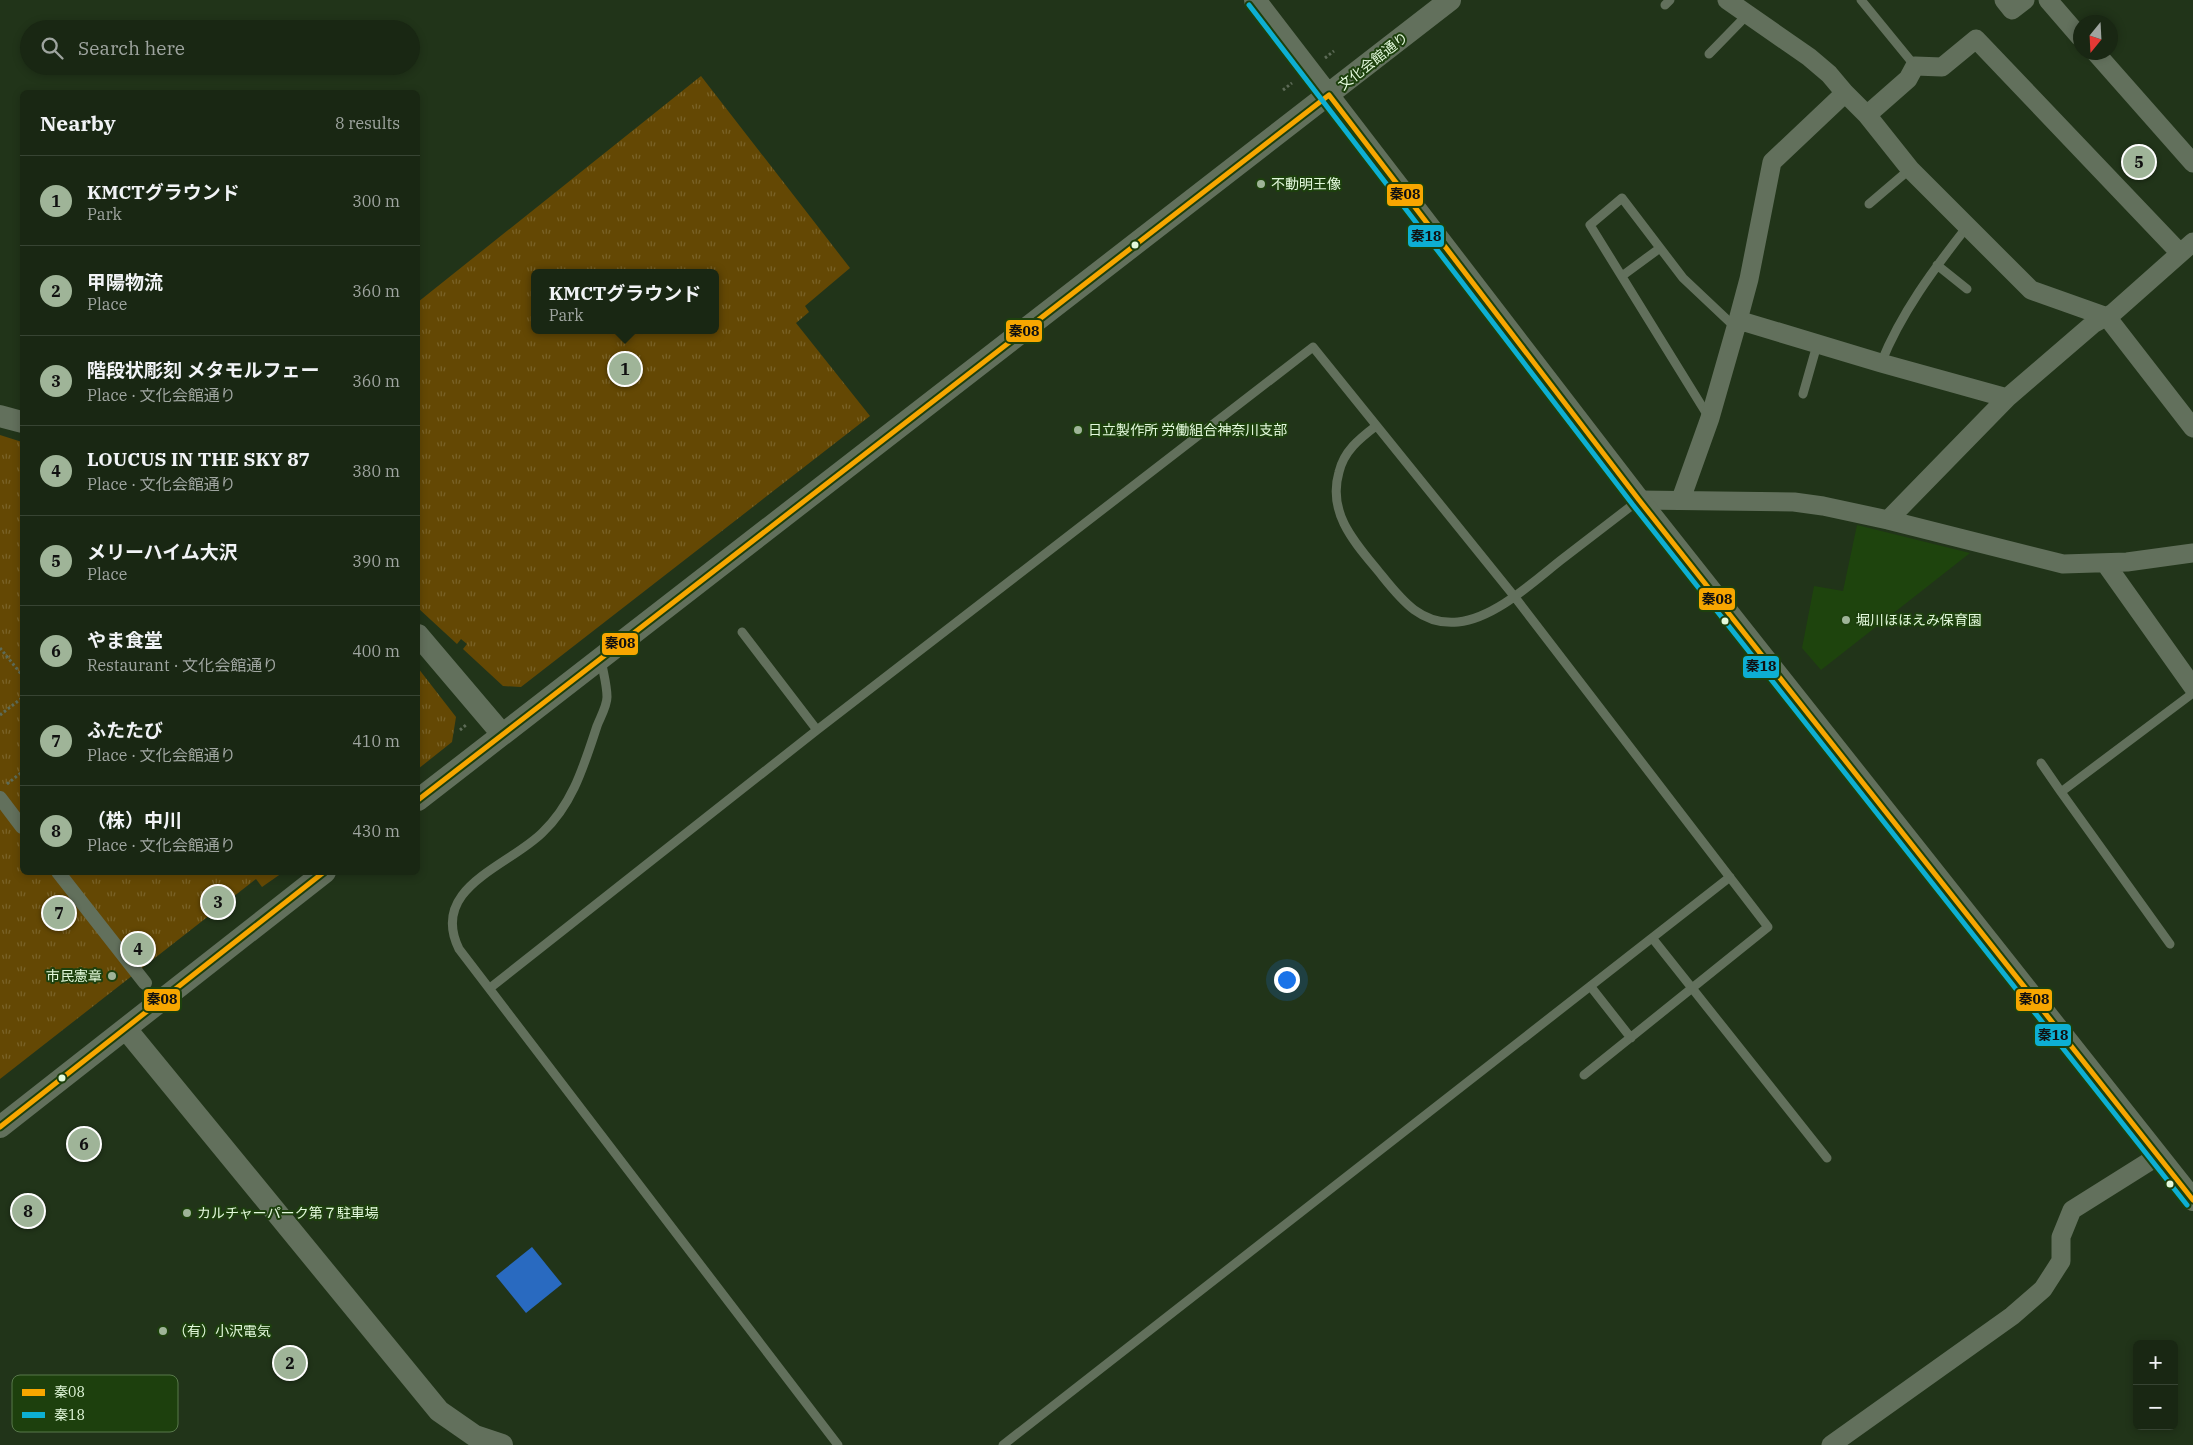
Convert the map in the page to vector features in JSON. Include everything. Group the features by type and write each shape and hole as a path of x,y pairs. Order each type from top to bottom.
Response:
{"street":[{"path":"1255,0 1639,500 2193,1200"},
{"name":"文化会館通り","path":"420,798 1450,0"},
{"path":"1727,0 1809,57 1828,74 1867,115 1910,169 1966,228 2031,290 2107,317 2193,428"},
{"path":"2004,0 2012,10 2025,0"},
{"path":"2048,0 2073,29"},
{"path":"1867,115 1908,79 1915,66 1942,67 1976,39 2186,247 2107,317 2093,324 2007,398 1888,520"},
{"path":"2101,60 2193,163"},
{"path":"1681,499 1710,418 1737,324 1749,279 1772,162 1845,93"},
{"path":"1737,324 1817,344 2007,398"},
{"path":"0,416 20,421"},
{"path":"1639,500 1681,499 1794,502 1888,520 2062,564 2105,563 2193,553"},
{"path":"2105,563 2193,687"},
{"path":"420,637 502,734"},
{"path":"0,798 20,824"},
{"path":"60,875 146,983"},
{"path":"0,1127 321,875"},
{"path":"126,1029 439,1411 475,1436 502,1445"},
{"path":"1831,1445 2012,1316 2043,1289 2060,1261 2061,1237 2072,1210 2158,1156"}],"lane":[{"path":"1860,0 1915,66"},
{"path":"1709,54 1747,15"},
{"path":"1869,204 1910,169"},
{"path":"1710,418 1590,225 1622,198 1683,278 1737,324"},
{"path":"1882,363 1892,337 1916,295 1966,228"},
{"path":"1622,276 1660,248"},
{"path":"1937,266 1967,289"},
{"path":"1803,394 1817,344"},
{"path":"490,988 817,730 1313,347 1514,596 1768,926 1584,1076"},
{"path":"1376,426 1356,442 1344,456 1338,473 1336,492 1339,511 1349,536 1406,604 1420,614 1439,620 1474,619 1514,596 1639,500"},
{"path":"742,632 817,730"},
{"path":"601,659 607,699 576,787 561,812 541,834 467,887 453,910 451,934 459,950 490,988 838,1445"},
{"path":"2061,792 2193,693"},
{"path":"2041,763 2170,944"},
{"path":"1003,1445 1653,940 1730,878"},
{"path":"1653,940 1827,1158"},
{"path":"1591,987 1631,1038"}],"path":[{"path":"1325,58 1334,51"},
{"path":"1283,90 1293,82"},
{"path":"0,648 20,673"},
{"path":"0,715 20,700"},
{"path":"460,730 466,725"},
{"path":"0,790 20,774"}],"shaded area":[{"name":"堀川ほほえみ保育園","path":"1857,525 1970,553 1821,670 1802,648 1814,586 1843,591"}],"green space":[{"path":"701,76 850,268 805,306 809,312 796,323 870,416 521,687 503,686 463,649 467,644 461,639 457,644 420,610 420,300"},
{"path":"0,435 20,441 20,875 279,875 262,887 256,879 0,1079"},
{"path":"420,671 456,717 452,742 420,767"}],"water":[{"path":"532,1247 562,1284 526,1313 496,1276"}],"transit line":[{"name":"秦18","path":"1249,5 1633,505 2187,1205"},
{"name":"秦08","path":"420,798 1329,95 1639,500 2193,1200"},
{"name":"秦08","path":"0,1127 320,875"}],"place":[{"name":"メリーハイム大沢","path":"2139,162"},
{"name":"不動明王像","path":"1261,184"},
{"name":"KMCTグラウンド","path":"625,369"},
{"name":"日立製作所 労働組合神奈川支部","path":"1078,430"},
{"name":"堀川ほほえみ保育園","path":"1846,620"},
{"name":"階段状彫刻 メタモルフェー","path":"218,902"},
{"name":"ふたたび","path":"59,913"},
{"name":"LOUCUS IN THE SKY 87","path":"138,949"},
{"name":"市民憲章","path":"112,976"},
{"name":"やま食堂","path":"84,1144"},
{"name":"（株）中川","path":"28,1211"},
{"name":"カルチャーパーク第７駐車場","path":"187,1213"},
{"name":"（有）小沢電気","path":"163,1331"},
{"name":"甲陽物流","path":"290,1363"}]}
